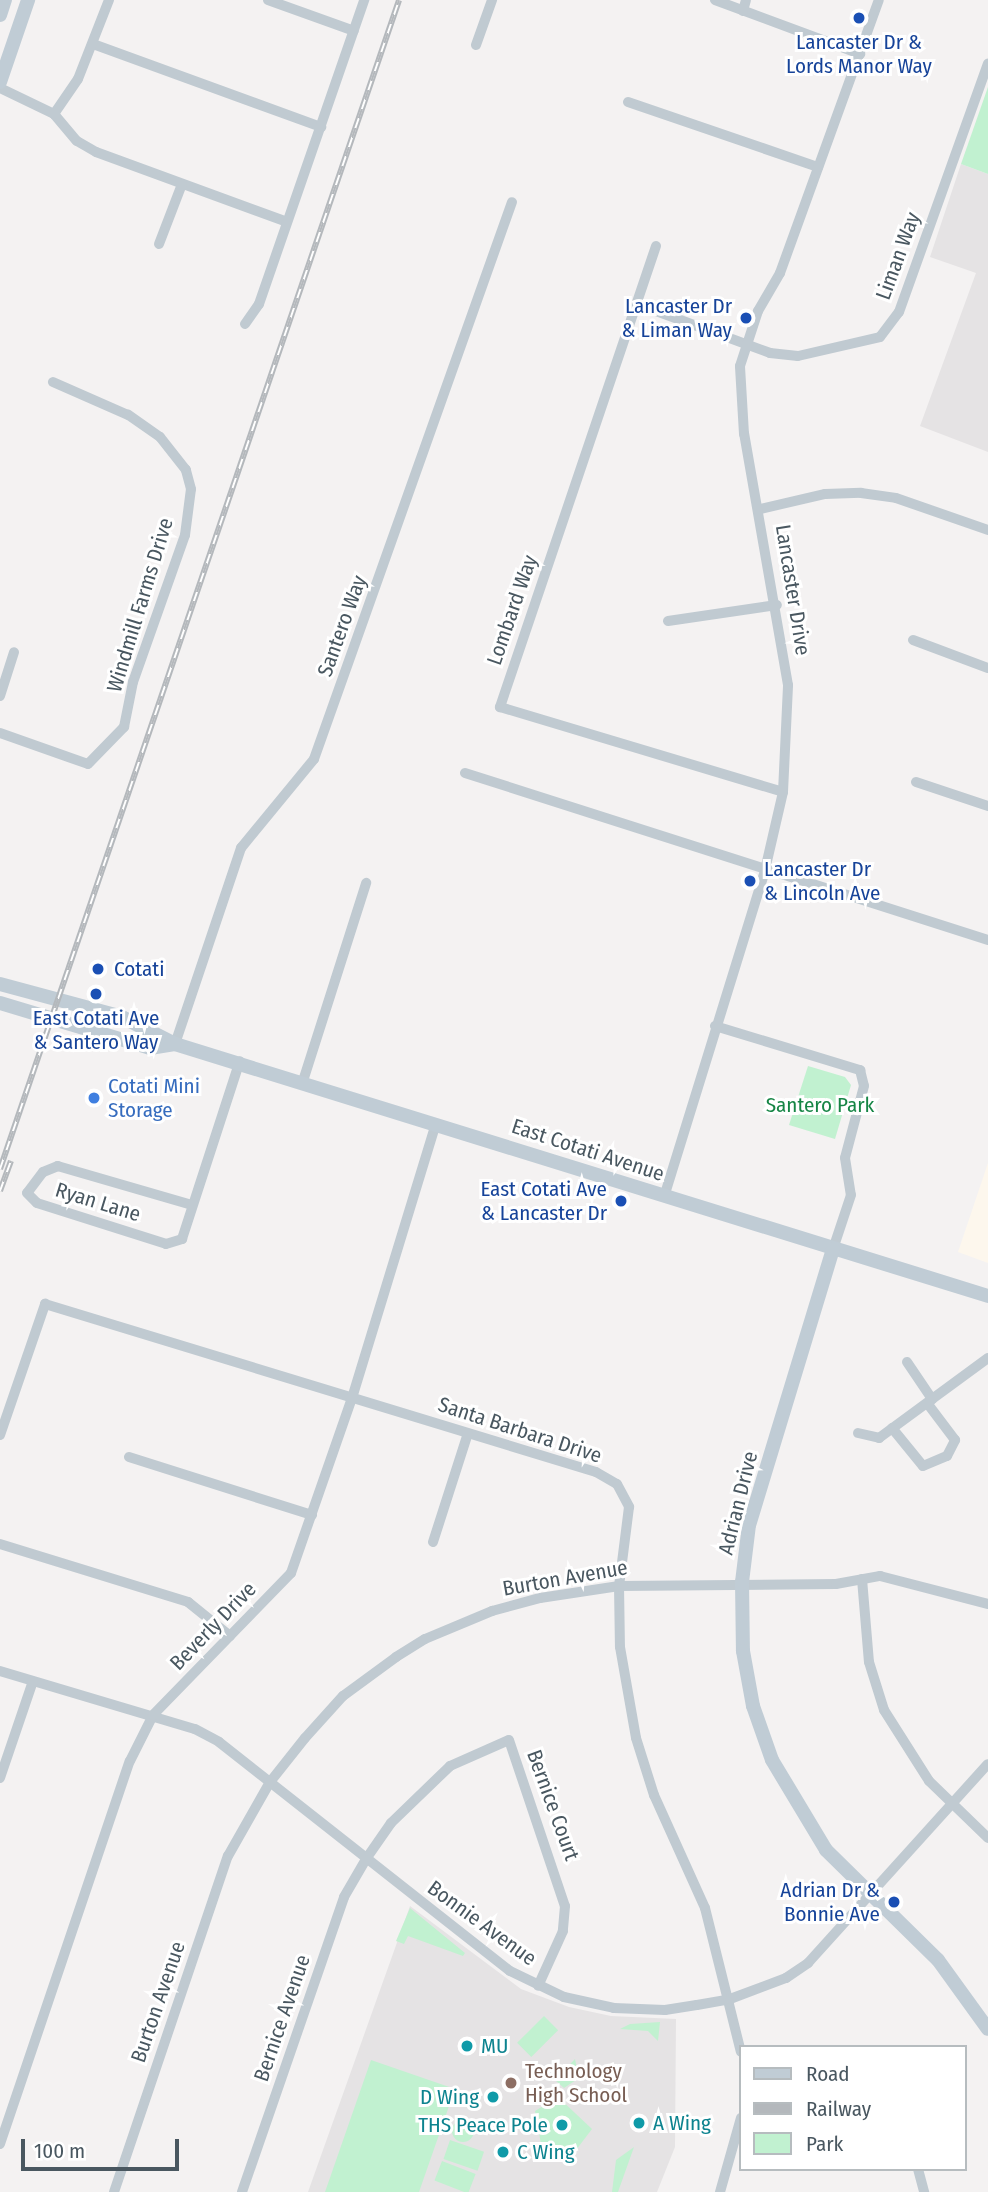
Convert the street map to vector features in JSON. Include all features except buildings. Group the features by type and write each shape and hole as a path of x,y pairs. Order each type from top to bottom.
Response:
{"main road":[{"path":"0,15 5,0"},
{"path":"0,82 28,0"},
{"name":"East Cotati Avenue","path":"0,985 122,1017 174,1044 240,1061 436,1126 512,1146 664,1197 988,1296"},
{"name":"East Cotati Avenue","path":"0,1003 150,1048 174,1044"},
{"name":"Adrian Drive","path":"833,1249 750,1525 742,1582 743,1651 753,1706 772,1760 826,1850 938,1960 988,2029"}],"street":[{"path":"54,114 78,79 109,0"},
{"path":"268,0 354,31"},
{"path":"245,324 259,304 365,0"},
{"path":"476,45 492,0"},
{"path":"715,0 860,54"},
{"path":"743,11 746,0"},
{"name":"Lancaster Drive","path":"664,1197 765,870 783,792 789,709 777,604 738,391 746,345 758,312 780,273 879,0"},
{"path":"93,44 321,127"},
{"name":"Liman Way","path":"637,304 746,345 798,356 868,342 889,329 988,63"},
{"path":"0,88 54,114 77,141 96,152 287,222"},
{"path":"628,102 818,167"},
{"path":"159,244 182,184"},
{"name":"Santero Way","path":"174,1044 241,848 314,759 512,202"},
{"name":"Lombard Way","path":"656,246 500,707 783,792"},
{"name":"Windmill Farms Drive","path":"0,733 88,764 124,727 133,682 185,535 188,480 160,437 128,415 53,382"},
{"path":"761,509 825,494 861,493 896,498 988,530"},
{"path":"668,621 777,604"},
{"path":"913,640 988,668"},
{"path":"0,696 14,652"},
{"path":"465,773 987,938"},
{"path":"916,782 988,806"},
{"path":"303,1081 366,883"},
{"path":"715,1026 860,1070 864,1086 845,1158 852,1195 833,1249"},
{"name":"Ryan Lane","path":"192,1205 58,1166 43,1172 27,1194 37,1203 166,1244 181,1239 240,1061"},
{"name":"Beverly Drive","path":"0,2144 130,1761 153,1715 291,1573 352,1398 436,1126"},
{"name":"Santa Barbara Drive","path":"0,1435 45,1304 596,1472 618,1484 629,1507 619,1586 621,1647 636,1738 654,1795 705,1908 740,2047"},
{"path":"858,1433 879,1438 988,1358"},
{"path":"892,1428 923,1466 947,1456 955,1440 907,1362"},
{"path":"433,1542 468,1433"},
{"path":"129,1457 312,1515"},
{"path":"0,1545 188,1602 230,1636"},
{"path":"862,1579 869,1662 884,1710 911,1758 951,1803 988,1838"},
{"name":"Burton Avenue","path":"114,2192 228,1856 270,1782 343,1696 425,1639 528,1601 619,1586 742,1582 836,1584 862,1579 906,1579 988,1604"},
{"name":"Bonnie Avenue","path":"0,1671 153,1715 219,1742 483,1951 538,1986 588,2003 631,2010 665,2010 730,1999 786,1978 808,1964 988,1764"},
{"path":"0,1778 33,1681"},
{"name":"Bernice Court","path":"366,1859 391,1823 450,1766 509,1740 565,1906 563,1931 538,1986"},
{"name":"Bernice Avenue","path":"242,2192 345,1898 366,1859"},
{"path":"720,2192 740,2122"},
{"path":"919,2171 925,2192"}],"shaded area":[{"path":"961,164 988,174 988,452 920,426 976,273 930,257"},
{"path":"988,1163 988,1263 958,1252"},
{"name":"Technology High School","path":"410,1906 521,1989 569,2007 611,2016 676,2019 675,2147 657,2192 308,2192"}],"green space":[{"path":"988,87 988,174 961,164"},
{"name":"Santero Park","path":"808,1066 845,1077 851,1085 835,1139 789,1125"},
{"path":"410,1908 465,1953 463,1956 408,1936 404,1944 396,1941"},
{"path":"544,2016 558,2030 531,2057 517,2043"},
{"path":"660,2022 658,2041 648,2031 620,2029 630,2024"},
{"path":"575,2059 579,2078 564,2088 555,2080"},
{"path":"371,2060 455,2089 419,2192 325,2192"},
{"path":"558,2097 592,2129 573,2154 541,2144 535,2111"},
{"path":"463,2120 471,2123 474,2131 471,2139 463,2142 455,2139 452,2131 455,2123"},
{"path":"450,2140 484,2152 478,2171 443,2159"},
{"path":"634,2147 618,2192 612,2192 616,2160"},
{"path":"442,2161 476,2174 469,2192 434,2181"}],"railway":[{"path":"0,1169 399,0"},
{"path":"0,1191 11,1161"}],"place":[{"name":"Lancaster Dr & Lords Manor Way","path":"859,18"},
{"name":"Lancaster Dr & Liman Way","path":"746,318"},
{"name":"Lancaster Dr & Lincoln Ave","path":"750,881"},
{"name":"Cotati","path":"98,969"},
{"name":"East Cotati Ave & Santero Way","path":"96,994"},
{"name":"Cotati Mini Storage","path":"94,1098"},
{"name":"East Cotati Ave & Lancaster Dr","path":"621,1201"},
{"name":"Adrian Dr & Bonnie Ave","path":"894,1902"},
{"name":"MU","path":"467,2046"},
{"name":"Technology High School","path":"511,2083"},
{"name":"D Wing","path":"493,2097"},
{"name":"A Wing","path":"639,2123"},
{"name":"THS Peace Pole","path":"562,2125"},
{"name":"C Wing","path":"503,2152"}]}
